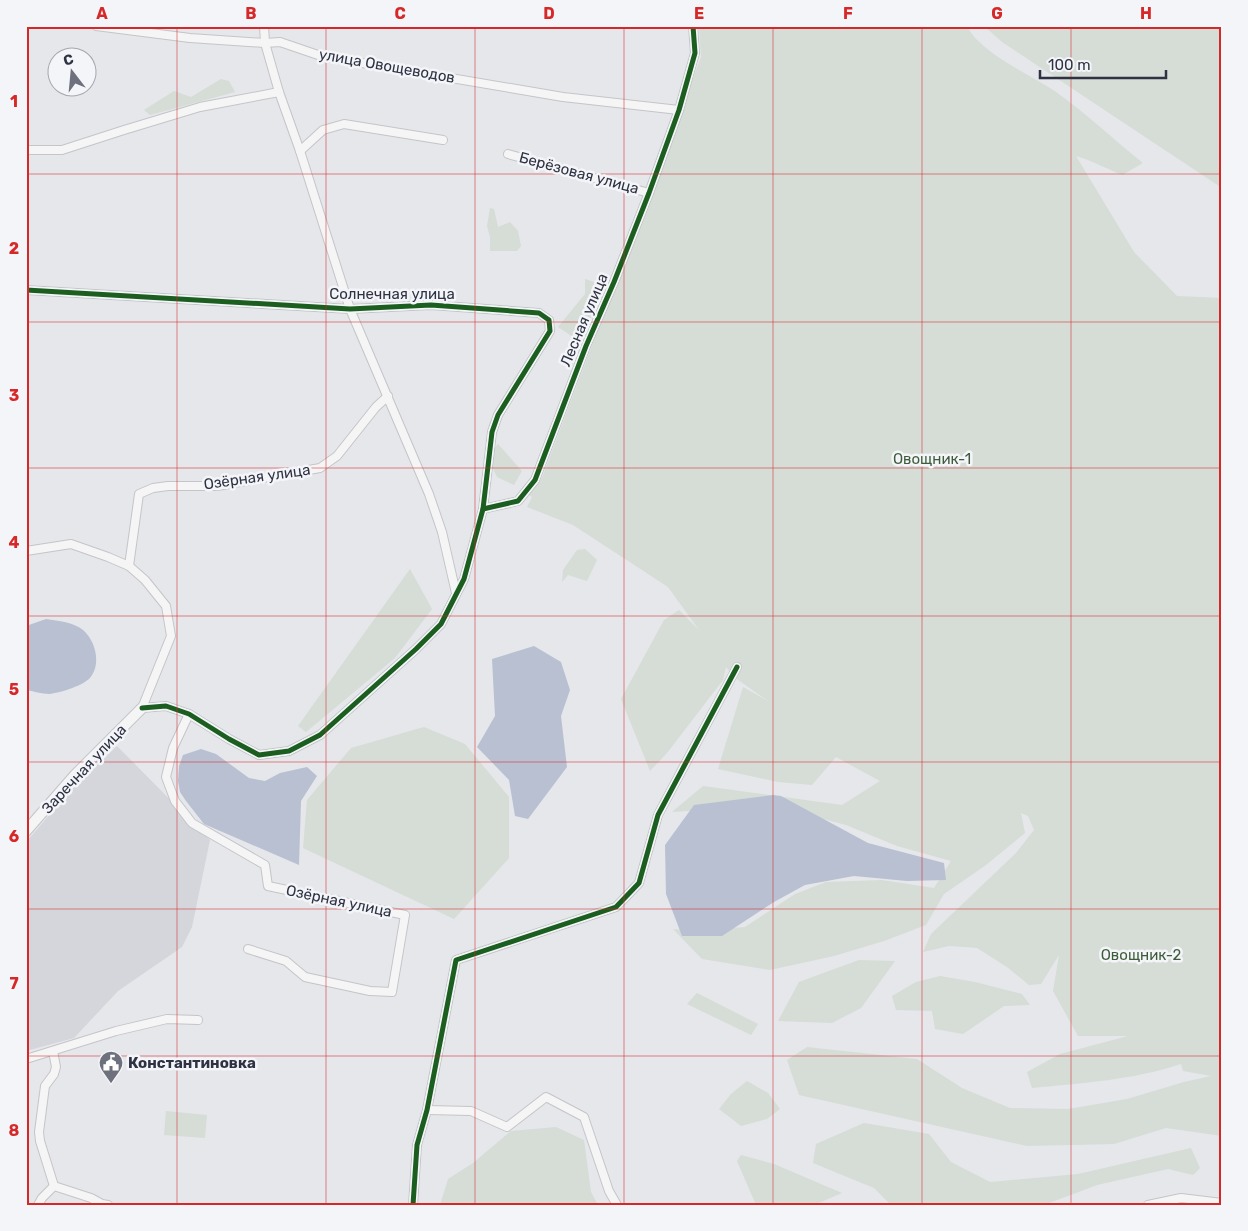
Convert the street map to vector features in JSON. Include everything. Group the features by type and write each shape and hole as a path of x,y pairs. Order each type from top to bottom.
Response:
{"street":[{"name":"улица Овощеводов","path":"96,26 190,38 265,43 280,42 321,56 563,97 679,110"},
{"path":"264,26 265,43 279,92 300,151 350,309 429,494 442,532 456,593"},
{"name":"Лесная улица","path":"483,510 518,501 535,480 586,346 614,282 649,193 679,110 695,53 693,26"},
{"path":"26,150 62,150 200,107 279,92"},
{"path":"300,151 323,130 344,124 443,140"},
{"name":"Берёзовая улица","path":"508,154 649,193"},
{"name":"Солнечная улица","path":"26,290 350,309 440,305 539,313 549,320 550,331 498,414 492,432 483,510"},
{"name":"Озёрная улица","path":"129,566 139,494 153,488 168,486 217,486 320,468 337,456 376,407 388,396"},
{"path":"26,551 71,544 129,566 145,580 166,606 170,636 142,708 166,706 188,714 259,755 289,750 320,735 416,649 441,624 464,579 483,510"},
{"path":"413,1205 417,1145 427,1110 456,960 616,907 639,883 658,815 737,667"},
{"name":"Заречная улица","path":"26,831 75,775 142,708"},
{"name":"Озёрная улица","path":"188,714 173,748 166,777 175,801 192,823 265,865 268,886 405,915 392,992 370,991 306,976 286,961 248,949"},
{"path":"26,1059 116,1031 167,1019 198,1020"},
{"path":"53,1051 56,1067 54,1074 45,1086 39,1132 54,1186"},
{"path":"427,1110 471,1111 507,1128 546,1097 584,1117 609,1191 617,1205"},
{"path":"54,1186 92,1198 102,1205 108,1205"},
{"path":"38,1205 54,1186"},
{"path":"1148,1205 1181,1198 1222,1203"}],"shaded area":[{"path":"117,746 210,840 192,927 182,947 118,991 74,1038 26,1051 26,842 71,790"}],"green space":[{"name":"Овощник-1","path":"699,26 967,26 974,36 994,54 1067,100 1143,163 1122,175 1076,156 1134,252 1177,296 1222,298 1222,1136 1166,1128 1114,1144 1027,1146 799,1095 787,1060 807,1047 917,1059 962,1088 1010,1108 1068,1109 1127,1099 1211,1076 1183,1071 1181,1064 1126,1077 1032,1088 1027,1072 1060,1054 1128,1036 1078,1036 1053,991 1059,955 1041,984 1029,985 1007,967 977,948 949,946 923,952 931,934 1016,853 1034,830 1028,816 1021,813 1025,833 986,865 944,894 926,925 884,941 834,956 770,970 702,959 673,929 693,931 745,927 795,894 826,882 882,880 934,888 951,861 897,846 846,825 766,806 672,812 703,786 842,805 880,781 836,757 812,785 778,782 718,769 743,687 768,701 734,677 726,667 723,680 667,753 650,771 621,699 664,620 679,610 699,630 668,587 573,525 527,507 532,497 529,495 536,481 539,483 543,475 701,57"},
{"path":"984,26 1222,26 1222,188 1002,42"},
{"path":"221,79 229,81 235,92 150,115 144,110 174,91 191,97"},
{"path":"490,208 494,209 498,227 510,222 518,231 521,246 517,251 490,251 490,237 487,226"},
{"path":"585,279 603,285 582,343 558,327 585,294"},
{"path":"498,444 522,471 514,485 497,477 487,456"},
{"path":"585,549 597,560 587,581 568,575 562,582 563,570 577,550"},
{"path":"410,569 432,609 395,658 306,732 298,726"},
{"path":"424,727 465,744 509,797 509,858 454,919 303,848 307,800 351,748"},
{"path":"859,960 895,961 861,1008 832,1023 778,1021 799,982"},
{"path":"940,976 975,982 1022,994 1030,1005 1004,1006 963,1034 935,1029 932,1011 896,1010 892,996 916,982"},
{"path":"697,993 758,1024 751,1035 687,1004"},
{"path":"747,1081 768,1093 780,1109 767,1119 741,1126 719,1109 731,1094"},
{"path":"166,1111 207,1115 205,1138 164,1135"},
{"path":"864,1123 929,1134 951,1162 990,1182 1078,1174 1191,1148 1200,1168 1193,1175 1168,1169 1097,1185 1044,1205 891,1205 874,1188 813,1163 816,1144"},
{"path":"556,1127 584,1140 591,1192 598,1205 440,1205 448,1179 473,1163 511,1131"},
{"path":"741,1155 774,1164 842,1193 814,1205 756,1205 737,1161"}],"water":[{"path":"46,619 61,621 83,630 94,647 96,661 93,674 85,682 70,689 43,694 26,690 26,626"},
{"path":"534,646 561,662 570,690 561,716 567,767 528,819 515,816 509,780 477,747 495,716 492,659"},
{"path":"201,749 216,754 249,778 265,781 280,773 307,767 317,776 301,801 299,865 204,824 180,792 178,781 179,766 183,755"},
{"path":"773,795 781,796 868,843 944,863 946,880 907,881 854,876 805,885 774,902 722,936 682,936 666,894 665,845 694,805"}],"cycle path":[{"path":"142,708 166,706 189,714 259,755 289,751 320,735 416,649 441,624 464,579 483,509 518,501 535,480 586,346 614,282 649,193 679,110 695,53 693,26"},
{"path":"26,290 350,309 431,305 539,313 549,320 550,331 498,415 492,432 483,509"},
{"path":"413,1205 417,1145 427,1110 456,960 616,907 639,883 658,815 737,667"}],"place":[{"name":"Константиновка","path":"111,1084"}],"park label":[{"name":"Овощник-2","path":"1141,955"}]}
